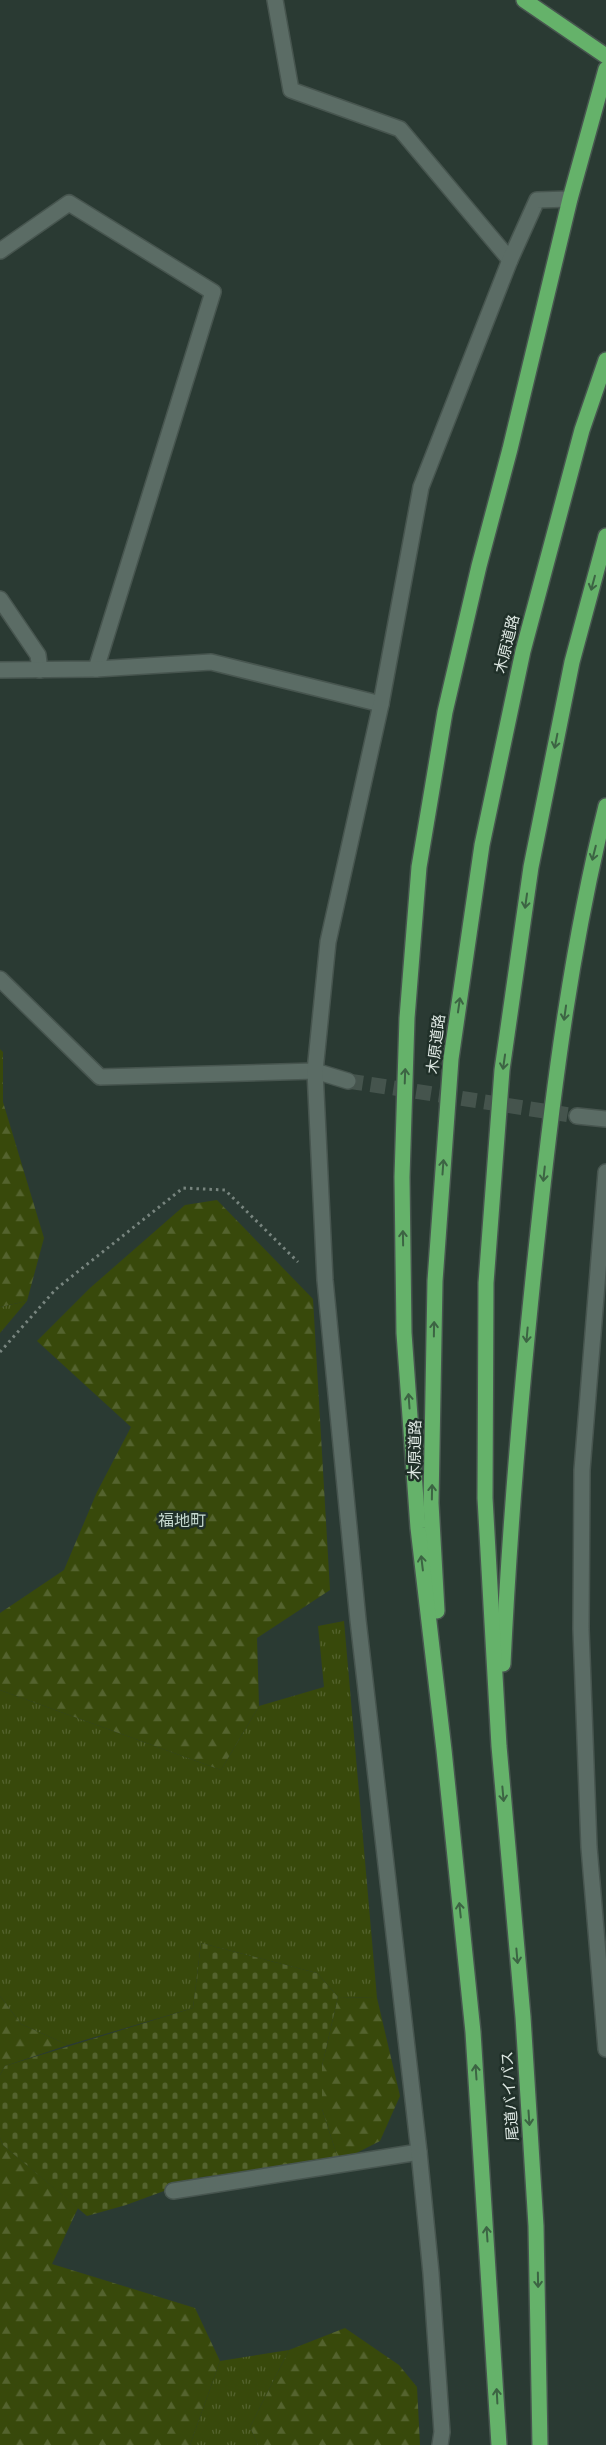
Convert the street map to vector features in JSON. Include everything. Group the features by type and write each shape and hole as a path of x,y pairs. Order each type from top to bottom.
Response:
{"highway":[{"path":"524,0 606,56"},
{"path":"500,2445 473,2032 444,1750 418,1528 404,1333 402,1176 407,1018 419,866 449,694 570,199 606,69"},
{"name":"木原道路","path":"444,1750 431,1503 435,1282 451,1059 482,845 523,651 582,430 606,360"},
{"path":"499,1746 485,1498 486,1303 502,1070 533,858 572,662 606,536"},
{"path":"499,1746 510,1522 546,1155 566,1004 590,871 606,806"},
{"name":"尾道バイパス","path":"499,1746 523,2017 536,2226 540,2445"}],"street":[{"path":"275,0 291,90 400,128 510,260"},
{"path":"440,2445 442,2432 431,2274 419,2152 358,1620 325,1280 314,1071 328,942 381,704 421,487 510,260 537,200 570,199"},
{"path":"0,250 69,204 213,292 96,670"},
{"path":"0,599 38,655 40,670"},
{"path":"0,670 96,670 210,662 381,704"},
{"path":"0,979 100,1077 314,1071 348,1081"},
{"path":"577,1116 606,1119"},
{"path":"606,1172 582,1470 581,1629 589,1846 606,2049"},
{"path":"173,2191 419,2152"}],"path":[{"path":"0,1352 56,1290 183,1188 225,1190 314,1279 325,1280"}],"green space":[{"path":"0,1049 3,1052 3,1102 44,1238 27,1301 0,1307"},
{"path":"217,1200 313,1299 330,1590 257,1638 259,1706 221,1770 0,1690 0,1613 64,1570 97,1492 131,1427 37,1341 90,1288 185,1205"},
{"path":"27,1301 0,1333 0,1307"},
{"path":"344,1621 377,1998 338,1997 317,1973 201,1943 193,2008 68,2045 21,2024 0,1996 0,1690 221,1770 259,1706 324,1687 318,1626"},
{"path":"201,1943 317,1973 338,1997 322,2066 322,2109 339,2162 202,2177 126,2205 87,2216 3,2145 0,2138 0,2075 5,2066 193,2008"},
{"path":"0,1996 21,2024 68,2045 5,2066 0,2075"},
{"path":"338,1997 377,1998 400,2096 380,2141 339,2162 322,2109 322,2066"},
{"path":"0,2138 3,2145 78,2208 52,2264 195,2308 220,2361 190,2445 0,2445"},
{"path":"345,2328 399,2365 417,2387 420,2445 258,2445 250,2427 289,2350"},
{"path":"289,2350 250,2427 258,2445 190,2445 220,2361"}],"tunnel":[{"path":"348,1081 577,1116"}],"district":[{"name":"福地町","path":"182,1520"}]}
